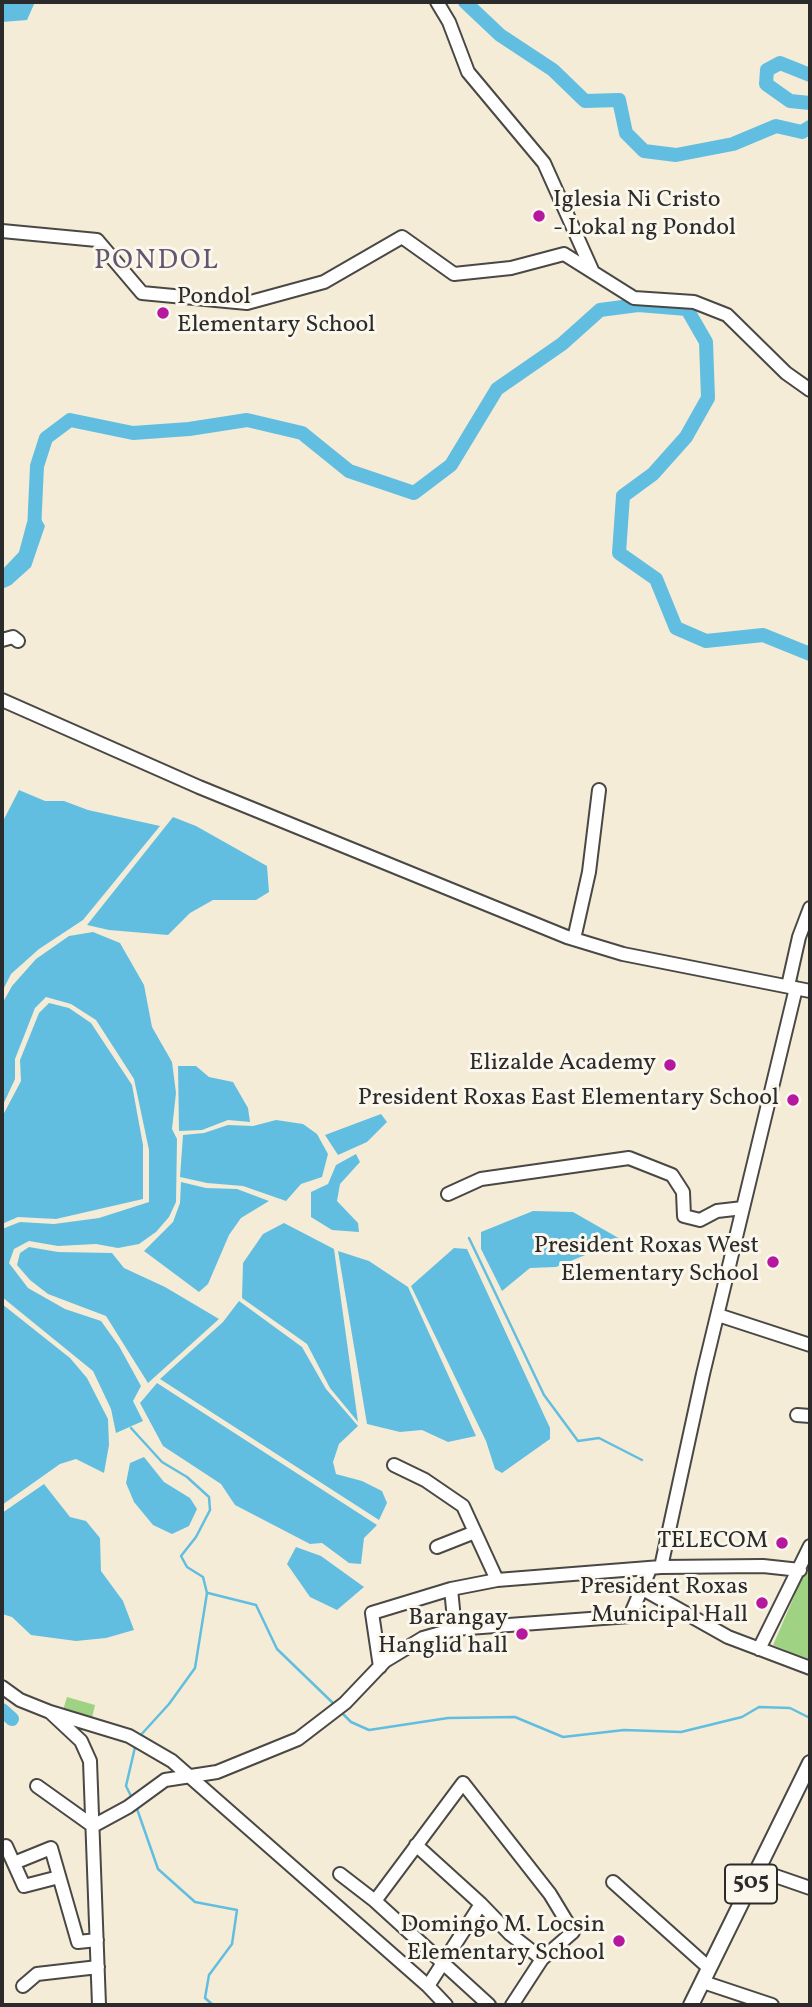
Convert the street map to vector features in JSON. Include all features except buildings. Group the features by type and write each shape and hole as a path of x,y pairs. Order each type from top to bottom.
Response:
{"main road":[{"name":"505","path":"691,2005 810,1764"}],"street":[{"path":"437,2 449,22 468,72 544,163 592,271"},
{"path":"2,231 97,240 142,293 247,303 324,282 402,237 454,274 511,268 564,254 634,299 694,302 727,315 786,373 810,390"},
{"path":"2,640 13,637 18,641"},
{"path":"2,700 199,787 574,939 623,954 810,991"},
{"path":"574,939 589,872 599,790"},
{"path":"93,1826 134,1803 165,1780 186,1775 217,1773 298,1739 334,1713 380,1667 423,1638 455,1629 631,1616 641,1588 656,1568 743,1208 792,987 799,937 810,908"},
{"path":"448,1194 481,1178 629,1158 672,1175 682,1192 684,1216 700,1220 717,1211 743,1208"},
{"path":"718,1315 810,1345"},
{"path":"394,1465 425,1480 463,1506 497,1580"},
{"path":"437,1548 475,1532"},
{"path":"759,1649 810,1546"},
{"path":"380,1667 372,1613 451,1589 497,1580 656,1568 763,1566 800,1570"},
{"path":"641,1588 728,1637 810,1668"},
{"path":"451,1589 455,1629"},
{"path":"2,1686 20,1700 129,1737 172,1761 428,1986 446,2005"},
{"path":"50,1712 81,1741 90,1761 99,2005"},
{"path":"375,1901 463,1783 550,1894 573,1931 542,1959 512,2005"},
{"path":"37,1786 93,1826"},
{"path":"416,1845 510,1934 542,1959"},
{"path":"6,1846 24,1886 59,1877"},
{"path":"14,1863 51,1848 78,1942 97,1940"},
{"path":"758,1870 810,1888"},
{"path":"340,1874 375,1901 442,1965 489,2005"},
{"path":"613,1882 709,1968"},
{"path":"428,1986 481,1904"},
{"path":"23,1986 37,1974 98,1966"},
{"path":"703,1982 772,2005"}],"green space":[{"path":"810,1560 810,1661 773,1645"},
{"path":"67,1697 95,1705 92,1718 63,1710"}],"water":[{"path":"2,2 35,2 27,20 2,22"},
{"path":"37,512 45,526 31,567 11,585 2,589 2,570 19,552 27,522"},
{"path":"19,790 45,801 64,801 88,810 160,826 83,920 39,949 11,974 2,992 2,823"},
{"path":"173,817 196,826 267,866 269,892 256,900 213,900 190,913 168,935 109,930 87,925"},
{"path":"93,932 120,943 144,985 152,1027 172,1062 176,1093 172,1129 177,1139 176,1202 169,1217 156,1232 139,1244 118,1248 96,1244 58,1246 29,1241 14,1249 9,1263 28,1288 65,1309 101,1321 119,1346 141,1386 133,1401 143,1421 116,1433 111,1409 93,1371 2,1297 2,1229 20,1222 54,1224 99,1218 149,1202 149,1150 134,1079 96,1020 71,1004 46,997 35,1008 15,1059 15,1079 2,1107 2,1004 12,986 36,959 69,936"},
{"path":"49,1003 69,1008 91,1023 132,1085 143,1145 143,1199 56,1219 18,1217 2,1224 2,1117 21,1081 20,1060 39,1013"},
{"path":"178,1066 196,1066 209,1077 233,1082 248,1108 250,1122 228,1120 202,1130 179,1131"},
{"path":"381,1114 387,1122 367,1142 338,1155 325,1135"},
{"path":"276,1120 303,1124 317,1134 328,1154 322,1177 301,1184 286,1201 243,1186 207,1183 180,1177 183,1135 204,1133 228,1125 253,1126"},
{"path":"356,1154 360,1162 340,1184 337,1201 358,1223 359,1232 332,1230 311,1217 311,1192 328,1184 336,1165"},
{"path":"181,1182 206,1188 237,1189 269,1201 241,1218 229,1235 208,1284 199,1292 144,1251 173,1222 180,1203"},
{"path":"533,1211 573,1212 622,1240 556,1267 530,1268 502,1291 481,1249 481,1232"},
{"path":"284,1223 334,1249 358,1422 330,1388 307,1344 242,1298 243,1263 263,1234"},
{"path":"29,1247 58,1252 112,1253 124,1268 165,1287 219,1319 148,1383 106,1316 48,1294 30,1280 17,1265 20,1253"},
{"path":"454,1248 467,1249 550,1428 550,1439 502,1473 495,1469 486,1441 411,1286"},
{"path":"338,1251 369,1261 408,1287 476,1436 448,1442 422,1430 400,1432 367,1424"},
{"path":"239,1301 302,1347 326,1389 358,1426 339,1444 333,1462 336,1474 362,1481 382,1491 387,1503 379,1520 160,1379 223,1322"},
{"path":"2,1304 70,1358 87,1378 108,1419 109,1445 104,1473 76,1459 60,1464 2,1505"},
{"path":"157,1383 377,1525 364,1538 361,1564 349,1563 322,1543 310,1544 235,1505 221,1484 163,1446 140,1403"},
{"path":"144,1457 164,1482 190,1498 197,1509 189,1526 172,1534 153,1525 134,1502 126,1483 130,1463"},
{"path":"44,1484 70,1517 86,1521 100,1538 101,1571 123,1601 134,1630 106,1638 76,1641 31,1635 12,1617 2,1614 2,1513"},
{"path":"296,1547 321,1556 364,1587 337,1610 310,1597 287,1564"}],"waterway":[{"path":"465,2 500,35 553,70 585,101 619,100 626,133 644,151 676,155 733,144 776,126 802,132 810,127"},
{"path":"810,75 780,63 767,70 766,84 790,101 810,103"},
{"path":"34,531 37,466 46,438 70,420 133,433 189,429 247,420 302,433 349,471 414,493 451,465 497,389 562,344 600,310 638,305 687,309 706,342 708,398 686,437 653,474 623,496 619,553 656,579 676,628 706,641 763,635 810,654"},
{"path":"469,1238 544,1395 578,1441 599,1438 642,1460"},
{"path":"131,1428 162,1462 187,1477 209,1497 210,1510 196,1537 181,1556 187,1567 203,1577 207,1593 195,1668 169,1704 139,1737"},
{"path":"208,1593 256,1605 277,1649 335,1705"},
{"path":"342,1713 351,1722 369,1730 448,1718 515,1717 563,1737 624,1730 681,1732 742,1717 759,1707 790,1708 810,1718"},
{"path":"2,1710 12,1719"},
{"path":"133,1800 126,1786 136,1743"},
{"path":"136,1806 158,1869 195,1902 237,1910 232,1944 209,1975 205,1998 213,2005"}],"place":[{"name":"Iglesia Ni Cristo - Lokal ng Pondol","path":"539,216"},
{"name":"Pondol Elementary School","path":"163,313"},
{"name":"Elizalde Academy","path":"670,1065"},
{"name":"President Roxas East Elementary School","path":"793,1100"},
{"name":"President Roxas West Elementary School","path":"773,1262"},
{"name":"TELECOM","path":"782,1543"},
{"name":"President Roxas Municipal Hall","path":"762,1603"},
{"name":"Barangay Hanglid hall","path":"522,1634"},
{"name":"Domingo M. Locsin Elementary School","path":"619,1941"}],"district":[{"name":"PONDOL","path":"157,263"}]}
